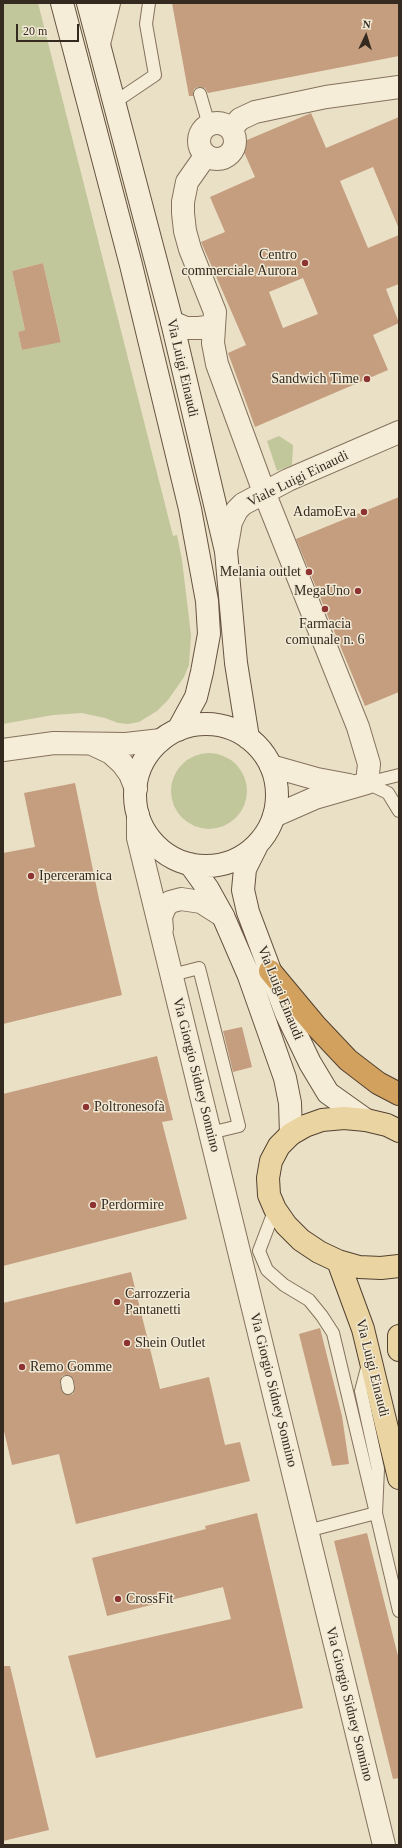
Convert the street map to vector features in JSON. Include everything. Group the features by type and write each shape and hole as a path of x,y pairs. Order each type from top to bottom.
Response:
{"highway":[{"path":"270,971 315,1025 348,1060 378,1083 399,1094"}],"main road":[{"name":"Via Luigi Einaudi","path":"399,1131 387,1125 366,1120 344,1118 322,1120 305,1126 291,1134 279,1146 271,1161 269,1172 270,1195 275,1209 286,1225 301,1240 319,1252 338,1261 359,1267 381,1268 399,1266"},
{"name":"Via Luigi Einaudi","path":"338,1261 363,1329 399,1478"},
{"path":"399,1336 399,1350"}],"street":[{"name":"Via Luigi Einaudi","path":"62,3 131,265 190,509 207,601 209,634 196,697 169,735 144,761 139,773 136,789 138,815 143,827 157,846 168,854 190,864 214,865 226,863 248,853 257,845"},
{"name":"Via Luigi Einaudi","path":"88,3 172,322 226,551 236,663 248,738"},
{"path":"99,44 109,3"},
{"path":"231,129 240,119 255,112 326,97 399,87"},
{"path":"221,124 231,129 236,140 232,152 223,158 217,159 206,155 202,150 200,139 204,129 209,125 221,124"},
{"path":"206,155 187,182 183,202 183,213 185,231 190,249 213,305 213,343 217,364 264,492 358,727 369,764 361,784"},
{"path":"172,322 186,328 214,326"},
{"name":"Viale Luigi Einaudi","path":"226,551 233,516 243,504 264,492 399,432"},
{"name":"Via Luigi Einaudi","path":"169,735 190,726 214,725 235,730 248,738 261,751 271,766 277,791 274,816 245,869 243,890 248,912 286,1013 310,1063 328,1092 366,1120"},
{"path":"3,750 54,743 126,744 169,735"},
{"path":"91,744 111,753 122,763 130,774 136,789"},
{"path":"271,766 317,779 361,784"},
{"path":"274,816 315,798 361,784"},
{"name":"Via Giorgio Sidney Sonnino","path":"138,815 138,838 384,1845"},
{"name":"Via Luigi Einaudi","path":"190,864 208,889 223,916 248,976 285,1078 290,1103 291,1134"},
{"name":"Via Giorgio Sidney Sonnino","path":"162,934 161,917 165,907 170,902 181,900 201,902 223,916"}],"lane":[{"path":"115,102 155,75 146,24 149,3"},
{"path":"200,94 209,125"},
{"path":"361,784 399,775"},
{"path":"361,784 388,793 399,811"},
{"path":"172,975 199,968 238,1126 210,1133"},
{"path":"275,1209 259,1251 266,1270 284,1285 309,1300 322,1316 332,1333 399,1611"},
{"path":"370,1355 361,1391 378,1470 376,1513"},
{"path":"307,1531 376,1513"}],"green space":[{"path":"3,3 38,3 173,536 177,535 182,560 191,635 189,665 184,677 168,700 157,711 139,722 128,724 118,723 105,718 82,713 53,715 3,724","holes":["43,263 61,341 22,350 18,332 25,330 12,271"]},
{"path":"279,436 293,445 292,465 277,471 267,441"},
{"path":"209,753 223,756 236,764 244,777 247,791 244,805 236,818 223,826 209,829 195,826 182,818 174,805 171,791 174,777 182,764 195,756"}],"building":[{"path":"172,3 399,3 399,56 208,93 205,88 198,87 194,89 193,96 189,96"},
{"name":"Centro commerciale Aurora","path":"311,113 326,148 399,117 399,229 373,167 340,181 368,248 399,235 399,284 386,289 399,323 373,335 388,370 255,427 228,353 246,345 201,242 225,232 210,197 255,177 240,143","holes":["303,278 318,314 283,328 269,292"]},
{"path":"43,263 61,342 22,350 18,332 25,330 12,271"},
{"name":"MegaUno","path":"399,497 399,692 365,706 296,539"},
{"path":"75,783 99,899 122,995 3,1024 3,853 35,847 24,793"},
{"path":"242,1027 252,1067 233,1072 223,1031"},
{"path":"157,1056 173,1120 162,1122 187,1219 3,1266 3,1094"},
{"path":"131,1272 160,1389 209,1377 225,1445 240,1442 250,1481 76,1524 59,1454 12,1465 3,1427 3,1303","holes":["66,1375 73,1378 75,1387 73,1394 69,1395 62,1392 60,1383 62,1376"]},
{"path":"320,1328 342,1416 349,1464 332,1466 299,1334"},
{"path":"257,1513 303,1708 96,1758 68,1656 231,1619 223,1587 107,1616 92,1558 206,1529 205,1526"},
{"path":"367,1533 399,1660 399,1778 393,1779 334,1541"},
{"path":"3,1666 10,1666 49,1830 3,1841"}],"place":[{"name":"Centro commerciale Aurora","path":"305,263"},
{"name":"Sandwich Time","path":"367,379"},
{"name":"AdamoEva","path":"364,512"},
{"name":"Melania outlet","path":"309,572"},
{"name":"MegaUno","path":"358,591"},
{"name":"Farmacia comunale n. 6","path":"325,609"},
{"name":"Iperceramica","path":"31,876"},
{"name":"Poltronesofà","path":"86,1107"},
{"name":"Perdormire","path":"93,1205"},
{"name":"Carrozzeria Pantanetti","path":"117,1302"},
{"name":"Shein Outlet","path":"127,1343"},
{"name":"Remo Gomme","path":"22,1367"},
{"name":"CrossFit","path":"118,1599"}]}
